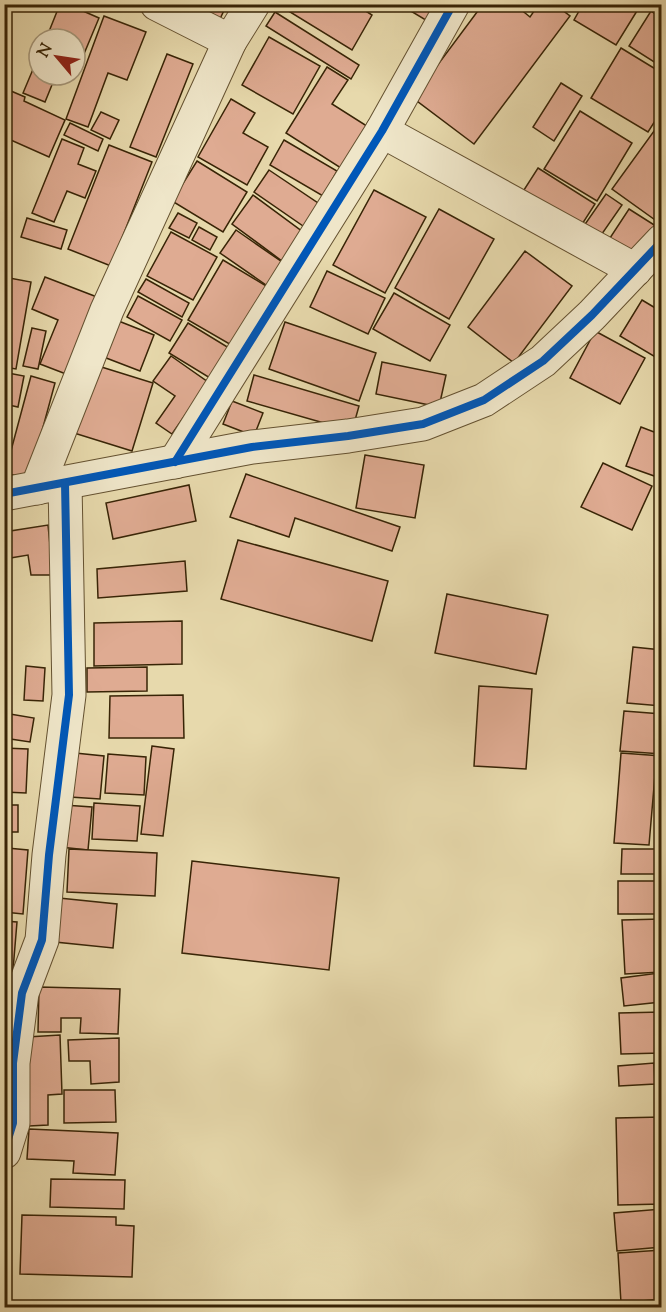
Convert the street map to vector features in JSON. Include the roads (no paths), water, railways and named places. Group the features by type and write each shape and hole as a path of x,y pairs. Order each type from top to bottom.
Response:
{"street":[{"path":"156,4 230,41"},
{"path":"4,1152 14,1123 13,1063 22,993 42,940 49,855 69,695 51,485 107,310 230,41 253,4"},
{"path":"175,462 382,131 453,4"},
{"path":"382,131 635,270"},
{"path":"4,494 252,447 348,436 423,424 484,400 543,361 592,315 662,241"}]}
